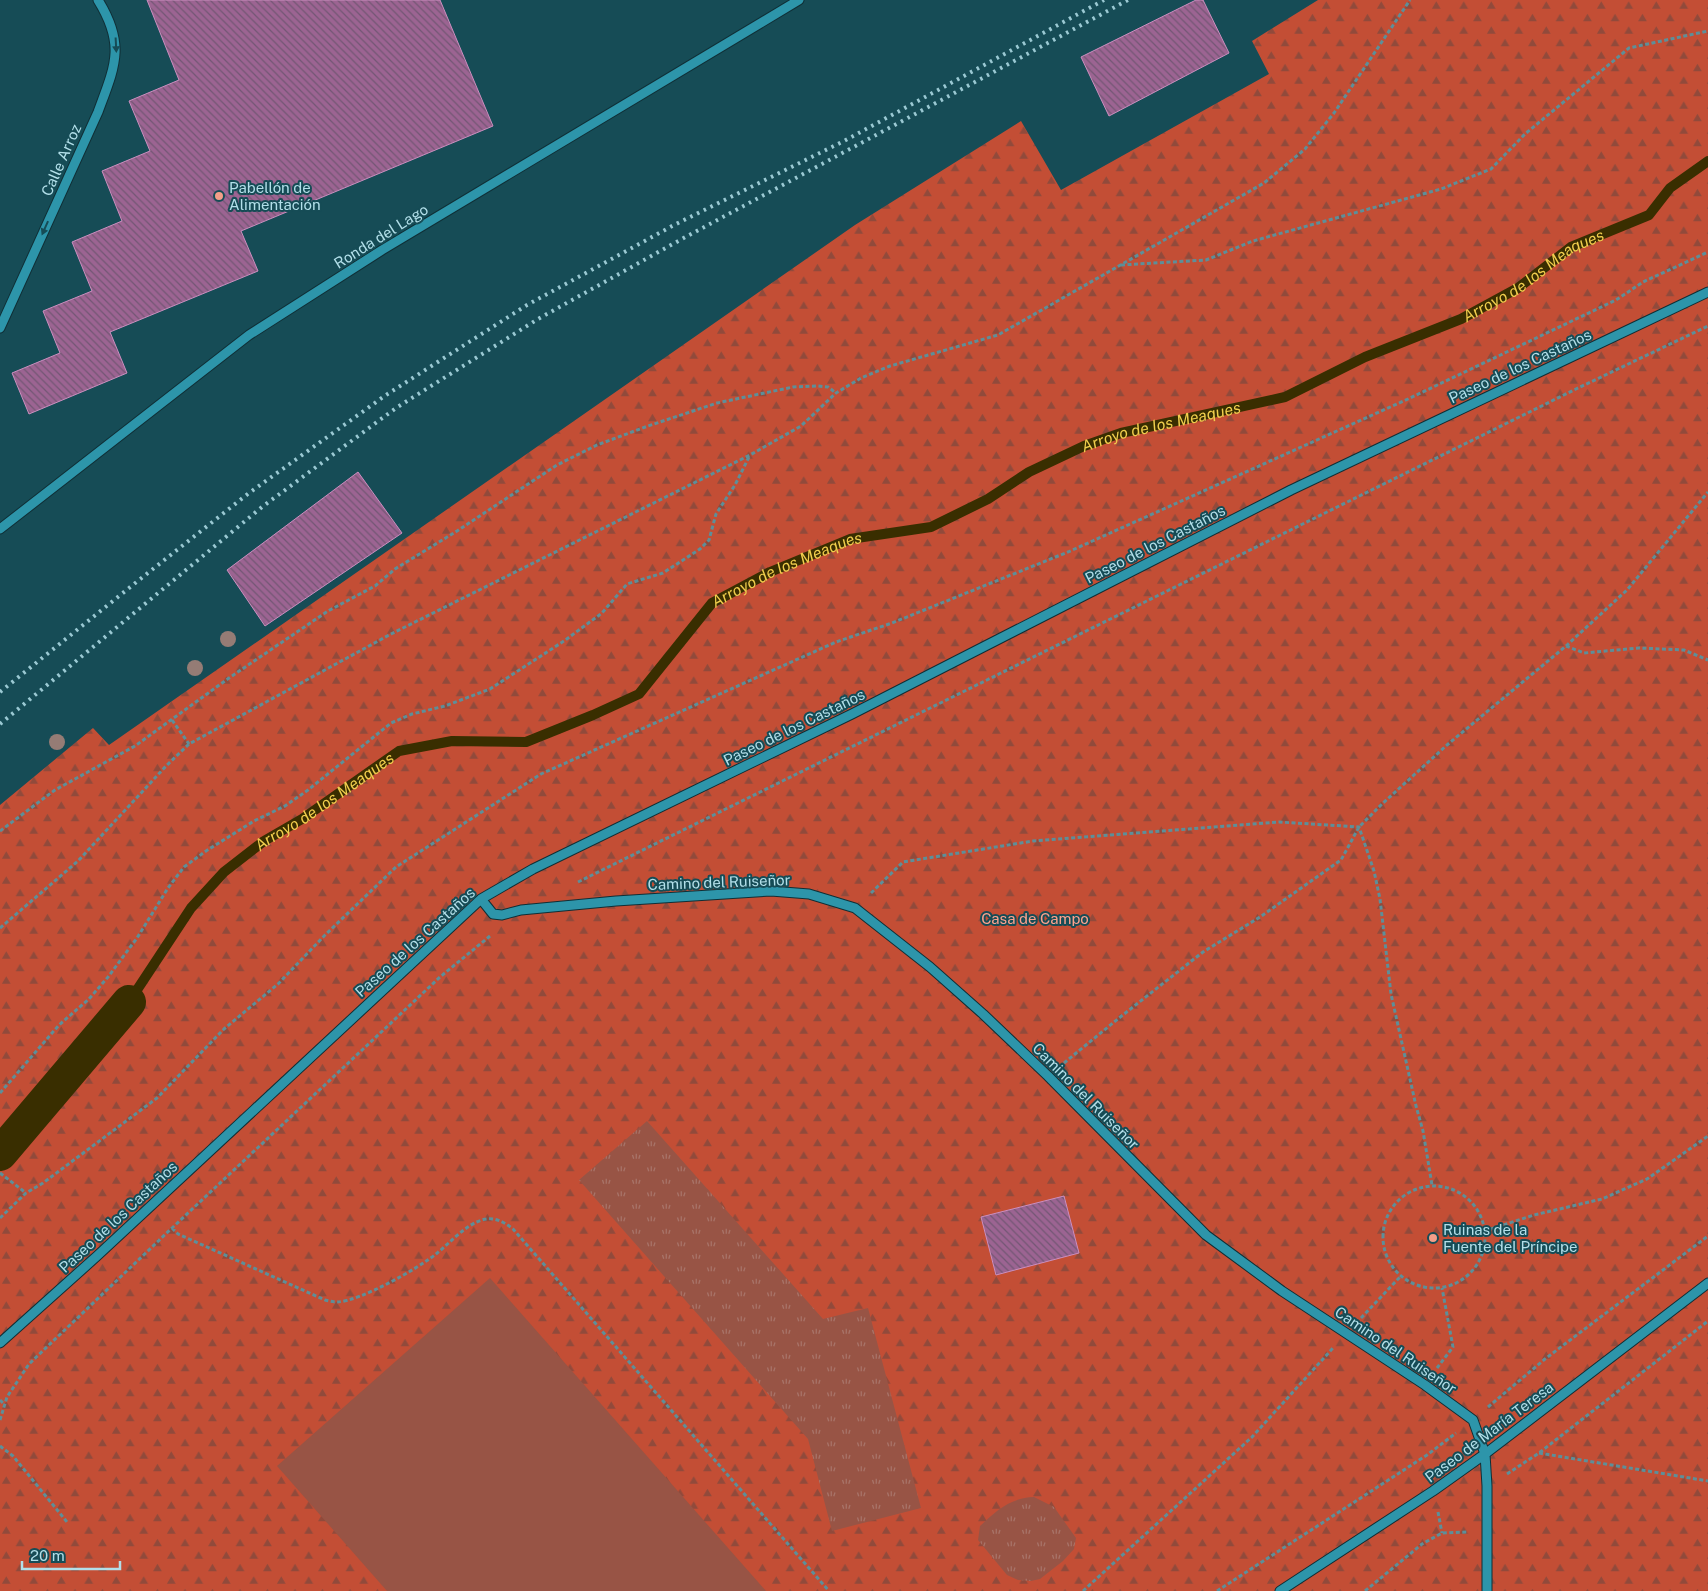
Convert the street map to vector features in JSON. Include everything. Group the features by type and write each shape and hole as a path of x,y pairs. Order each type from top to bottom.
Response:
{"street":[{"name":"Calle Arroz","path":"0,328 98,112 111,78 116,54 115,36 108,15 98,0"},
{"name":"Ronda del Lago","path":"0,529 249,335 382,250 799,0"},
{"name":"Paseo de los Castaños","path":"0,1343 97,1256 481,899 533,869 852,714 1291,490 1708,292"},
{"name":"Camino del Ruiseñor","path":"481,899 494,914 502,915 522,910 616,901 771,891 809,894 855,908 930,967 983,1014 1048,1076 1206,1235 1282,1291 1347,1332 1473,1420"},
{"name":"Paseo de María Teresa","path":"1280,1591 1433,1491 1485,1454 1708,1283"},
{"path":"1473,1420 1485,1454 1488,1486 1487,1591"}],"path":[{"path":"0,928 78,861 167,765 189,744 391,634 750,455 801,426 836,393 861,378 890,366 998,335 1264,183 1304,149 1334,113 1410,0"},
{"path":"1120,265 1206,260 1253,241 1449,186 1491,169 1525,134 1629,48 1708,31"},
{"path":"0,1218 26,1193 43,1183 156,1098 224,1029 278,984 325,935 396,867 541,774 836,642 892,622 1068,552 1250,471 1408,399 1607,304 1643,282 1708,252"},
{"path":"575,884 1558,398 1708,326"},
{"path":"0,831 55,790 135,746 229,678 328,611 375,586 395,569 457,531 557,465 597,445 717,403 793,387 828,387 836,393"},
{"path":"0,1093 59,1025 89,999 108,977 137,938 168,888 184,867 254,821 285,806 391,723 412,714 445,706 490,688 602,613 627,584 663,573 700,549 709,540 716,514 735,485 750,455"},
{"path":"1048,1076 1203,952 1260,917 1341,860 1359,827 1447,745 1566,646 1626,590 1708,492"},
{"path":"1566,646 1584,653 1639,648 1684,650 1708,660"},
{"path":"172,720 189,744"},
{"path":"855,908 903,862 1033,841 1279,822 1359,827"},
{"path":"1359,827 1374,871 1380,899 1391,994 1416,1106 1424,1131 1432,1185"},
{"path":"0,1420 4,1404 14,1384 29,1364 440,977 492,934"},
{"path":"1485,1231 1534,1215 1602,1199 1647,1179 1708,1136"},
{"path":"0,1173 26,1193"},
{"path":"1432,1185 1448,1187 1462,1193 1473,1203 1481,1216 1485,1231 1485,1247 1480,1262 1470,1274 1457,1283 1442,1288 1427,1288 1413,1284 1400,1276 1390,1265 1384,1251 1382,1235 1385,1220 1392,1206 1403,1195 1418,1188 1432,1185"},
{"path":"172,1228 178,1234 326,1300 338,1302 363,1295 397,1279 434,1256 468,1228 483,1219 500,1220 513,1229 829,1591"},
{"path":"1217,1591 1427,1455 1473,1420 1545,1359 1708,1236"},
{"path":"1082,1591 1252,1437 1400,1276"},
{"path":"1425,1385 1453,1347 1442,1288"},
{"path":"1488,1486 1539,1453 1708,1321"},
{"path":"0,1400 4,1404"},
{"path":"0,1446 13,1456 67,1522"},
{"path":"1539,1453 1708,1481"},
{"path":"1365,1591 1422,1544 1442,1533 1488,1530"}],"green space":[{"name":"Casa de Campo","path":"1318,0 1708,0 1708,1591 0,1591 0,805 93,728 109,745 855,225 1021,121 1061,190 1269,74 1252,41"},
{"path":"647,1121 823,1319 868,1308 921,1508 832,1531 808,1439 579,1180"},
{"path":"490,1278 766,1591 387,1591 277,1466"},
{"path":"1034,1497 1054,1507 1076,1538 1074,1549 1063,1561 1040,1579 1031,1581 1018,1580 1007,1575 978,1540 980,1526 998,1510 1011,1502"}],"building":[{"name":"Pabellón de Alimentación","path":"147,0 440,0 493,126 241,231 258,271 110,332 127,373 29,414 12,373 60,353 43,311 92,291 72,242 122,221 102,171 150,151 129,101 179,80"},
{"path":"1196,0 1203,0 1229,53 1109,116 1081,57"},
{"path":"358,472 402,533 265,626 227,570"},
{"path":"1064,1196 1079,1253 996,1275 981,1217"}],"waterway":[{"name":"Arroyo de los Meaques","path":"129,1002 191,908 224,872 264,841 302,819 399,751 452,741 526,742 593,715 639,694 712,603 770,572 850,539 931,527 988,499 1029,472 1084,446 1121,433 1285,397 1365,357 1461,319 1518,288 1571,247 1649,215 1670,188 1708,161"},
{"name":"Arroyo de los Meaques","path":"0,1154 129,1002"}],"railway":[{"path":"0,692 249,493 386,395 527,305 674,225 844,141 1104,0"},
{"path":"0,724 262,507 396,408 538,319 680,240 1128,0"}],"place":[{"name":"Pabellón de Alimentación","path":"219,196"},
{"name":"Ruinas de la Fuente del Príncipe","path":"1433,1238"}]}
